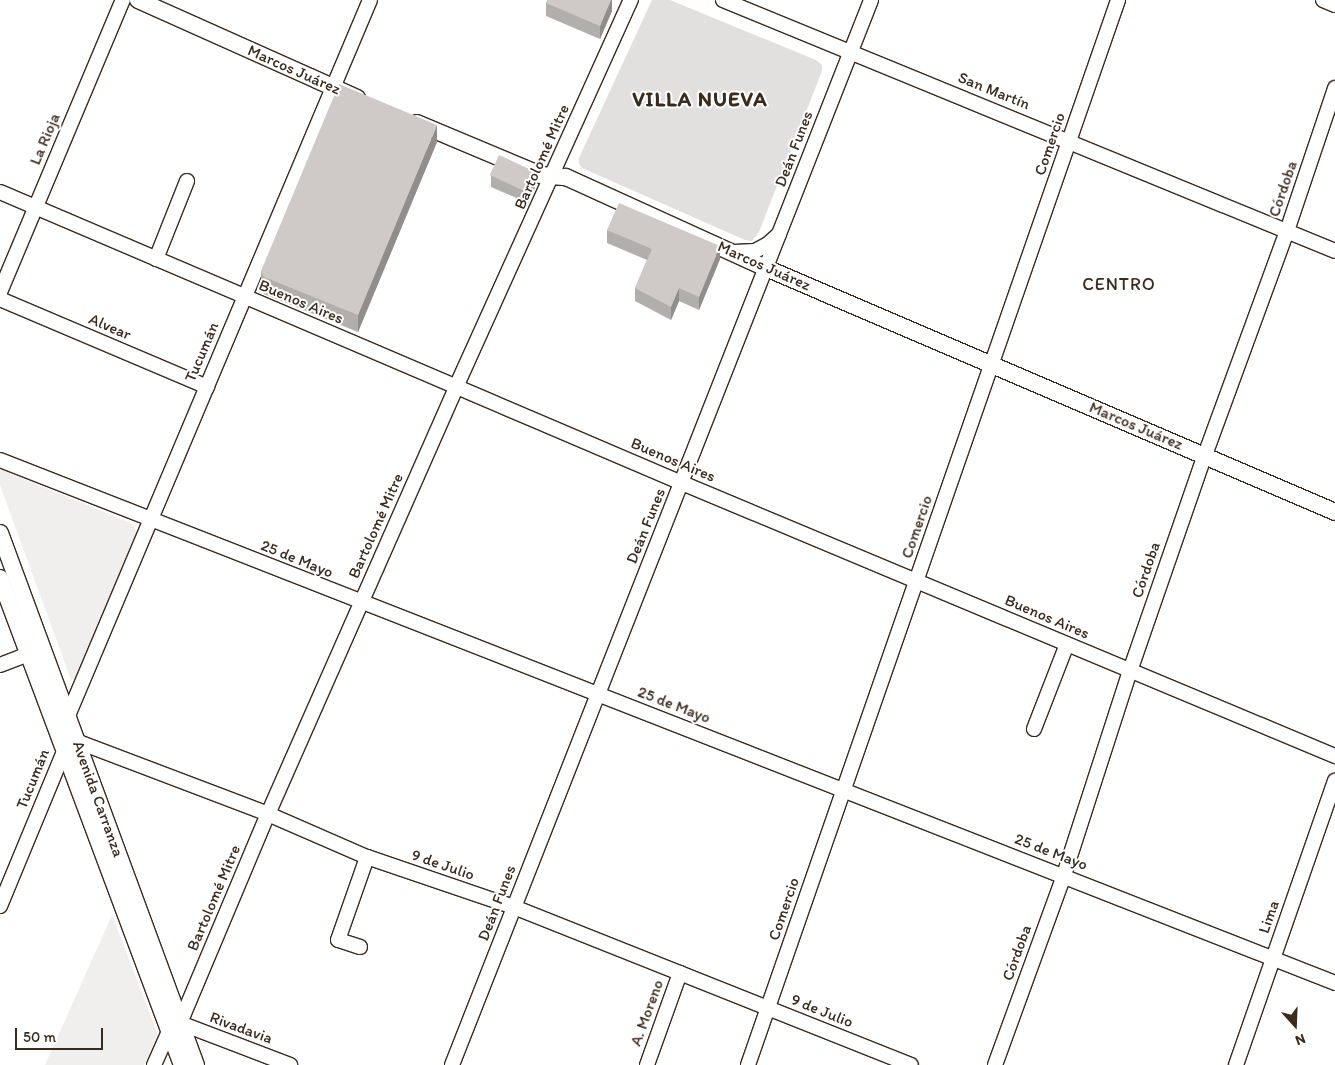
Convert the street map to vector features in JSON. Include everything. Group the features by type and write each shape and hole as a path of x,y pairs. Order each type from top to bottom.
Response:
{"main road":[{"name":"Marcos Juárez","path":"138,0 370,103"},
{"name":"Marcos Juárez","path":"406,118 541,175 566,177 766,268 1335,512"},
{"name":"Avenida Carranza","path":"0,533 68,718 71,745"},
{"name":"Avenida Carranza","path":"0,578 28,654 71,745 174,1027 182,1065"},
{"name":"Avenida Carranza","path":"174,1027 196,1065"}],"street":[{"name":"La Rioja","path":"0,292 123,0"},
{"name":"Tucumán","path":"68,718 370,0"},
{"name":"Bartolomé Mitre","path":"154,1065 174,1027 456,387 631,0"},
{"name":"San Martín","path":"723,0 1070,140 1335,251"},
{"name":"Deán Funes","path":"452,1065 596,694 682,483 871,0"},
{"name":"Comercio","path":"748,1065 1118,0"},
{"path":"1323,0 1335,5"},
{"name":"Córdoba","path":"995,1065 1064,875 1130,671 1205,455 1287,231 1335,88"},
{"path":"156,258 187,181"},
{"name":"Buenos Aires","path":"0,192 682,483 1335,756"},
{"path":"731,252 755,251 768,244 781,231"},
{"name":"Alvear","path":"0,299 207,387"},
{"name":"25 de Mayo","path":"0,460 361,603 1064,875 1335,983"},
{"path":"1034,729 1067,644"},
{"path":"0,665 28,654"},
{"name":"Tucumán","path":"0,906 71,745"},
{"name":"9 de Julio","path":"71,745 268,814 367,857 514,907 911,1065"},
{"name":"Lima","path":"1236,1065 1335,782"},
{"path":"360,947 338,940 367,857"},
{"name":"A. Moreno","path":"647,1065 680,973"},
{"name":"Rivadavia","path":"174,1027 290,1065"}],"shaded area":[{"path":"652,0 670,0 816,60 822,65 822,71 759,232 752,241 745,240 582,168 579,164 579,158"},
{"path":"0,469 133,524 137,533 77,678 71,680 0,485"},
{"path":"112,915 158,1035 144,1065 45,1065"}],"building":[{"path":"547,0 611,0 600,26 546,3"},
{"path":"339,84 437,125 358,315 264,277 261,271"},
{"path":"499,155 536,172 527,192 490,175"},
{"path":"619,203 720,246 699,297 679,288 671,307 635,288 652,249 607,230"}],"district":[{"name":"VILLA NUEVA","path":"700,99"},
{"name":"CENTRO","path":"1119,284"}]}
